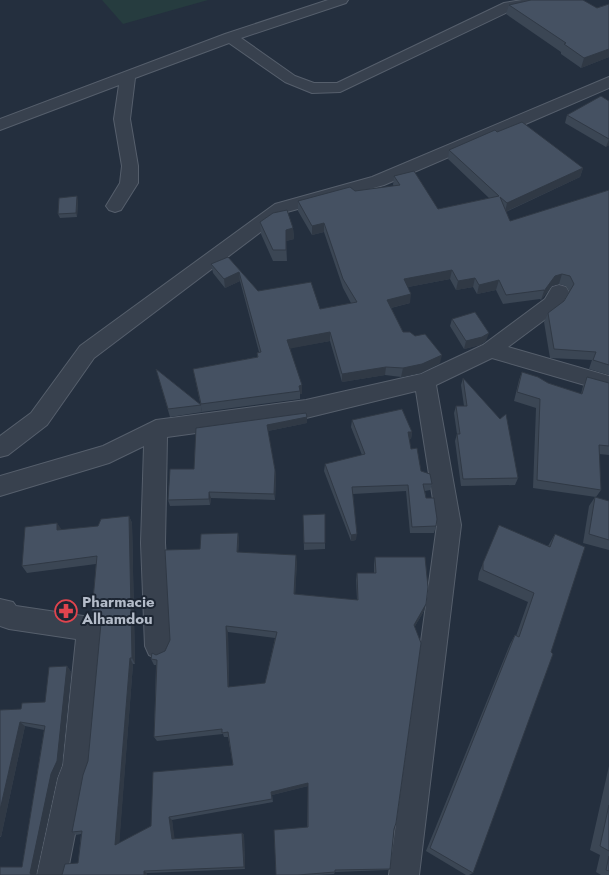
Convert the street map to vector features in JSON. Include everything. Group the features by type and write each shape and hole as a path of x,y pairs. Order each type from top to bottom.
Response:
{"street":[{"path":"0,125 230,37 341,0"},
{"path":"230,37 290,79 312,88 340,87 509,6 549,0"},
{"path":"115,206 129,183 130,166 122,120 128,76"},
{"path":"0,448 38,419 87,352 281,208 378,181 609,82"},
{"path":"587,91 609,100"},
{"path":"0,486 109,454 156,429 306,409 424,381 490,350 552,304 559,292"},
{"path":"490,350 609,384"},
{"path":"404,875 449,526 424,381"},
{"path":"156,429 153,543 158,646"},
{"path":"0,611 4,611 9,617 90,629 77,765 72,778 52,875"}],"green space":[{"path":"102,0 208,0 123,24"}],"building":[{"path":"531,0 583,0 597,8 609,4 609,49 584,58 564,44 566,43 509,5"},
{"path":"601,96 609,101 609,139 567,115"},
{"path":"522,122 583,168 507,203 500,197 510,221 609,190 609,365 593,360 596,352 554,349 548,313 564,301 574,284 570,276 562,274 555,276 544,291 506,295 499,280 479,285 475,278 458,281 452,270 404,279 411,294 387,300 403,332 410,332 415,336 425,334 442,355 422,364 403,368 386,367 342,374 330,332 287,340 302,385 299,386 300,391 201,404 193,369 258,357 257,353 261,352 239,272 224,279 211,264 228,257 258,291 311,282 320,309 357,302 343,279 324,223 312,226 298,201 350,187 355,191 400,185 394,176 414,171 438,209 499,196 449,150 495,130 497,132"},
{"path":"77,196 76,213 58,214 59,198"},
{"path":"287,210 293,228 286,230 286,250 273,250 260,222 273,213"},
{"path":"475,312 489,333 482,337 466,341 452,319"},
{"path":"156,369 201,405 168,409"},
{"path":"522,372 538,377 548,383 582,394 587,377 609,383 609,446 599,445 601,490 537,480 540,399 517,392"},
{"path":"463,378 500,419 506,414 518,478 463,479 457,434 460,434 456,406 467,406"},
{"path":"402,409 412,432 408,432 411,449 417,448 421,471 430,474 432,484 423,484 426,498 434,498 437,519 436,526 412,527 408,485 352,487 357,534 351,535 325,464 365,454 352,420"},
{"path":"306,413 307,417 267,425 275,470 274,494 209,492 209,499 168,500 170,469 194,469 196,428"},
{"path":"595,497 609,501 609,540 589,534"},
{"path":"325,514 325,543 304,543 303,515"},
{"path":"129,516 132,658 130,658 115,845 151,826 153,772 233,765 228,732 222,733 222,729 154,737 157,660 151,659 152,653 156,655 165,651 170,640 165,550 200,549 201,534 238,533 237,552 296,555 294,594 358,600 357,573 376,573 375,557 425,557 428,587 426,604 414,625 421,643 394,829 390,869 335,870 335,872 276,875 274,830 308,827 308,783 271,792 272,799 169,817 172,839 242,833 244,867 144,871 144,875 62,875 65,864 78,863 82,831 72,832 83,775 88,761 101,623 97,613 92,611 97,556 22,566 25,527 57,523 57,530 98,526 101,519","holes":["226,626 277,632 265,683 228,687"]},
{"path":"499,525 550,547 555,534 585,547 551,652 553,654 473,873 430,848 515,635 519,637 534,593 483,570 483,563"},
{"path":"67,666 57,761 51,774 30,873 31,875 0,875 0,867 22,867 45,726 20,722 0,810 0,710 21,709 22,703 45,702 49,667"},
{"path":"609,805 609,851 600,846"},
{"path":"609,856 609,871 606,870"}],"place":[{"name":"Pharmacie Alhamdou","path":"66,611"}]}
